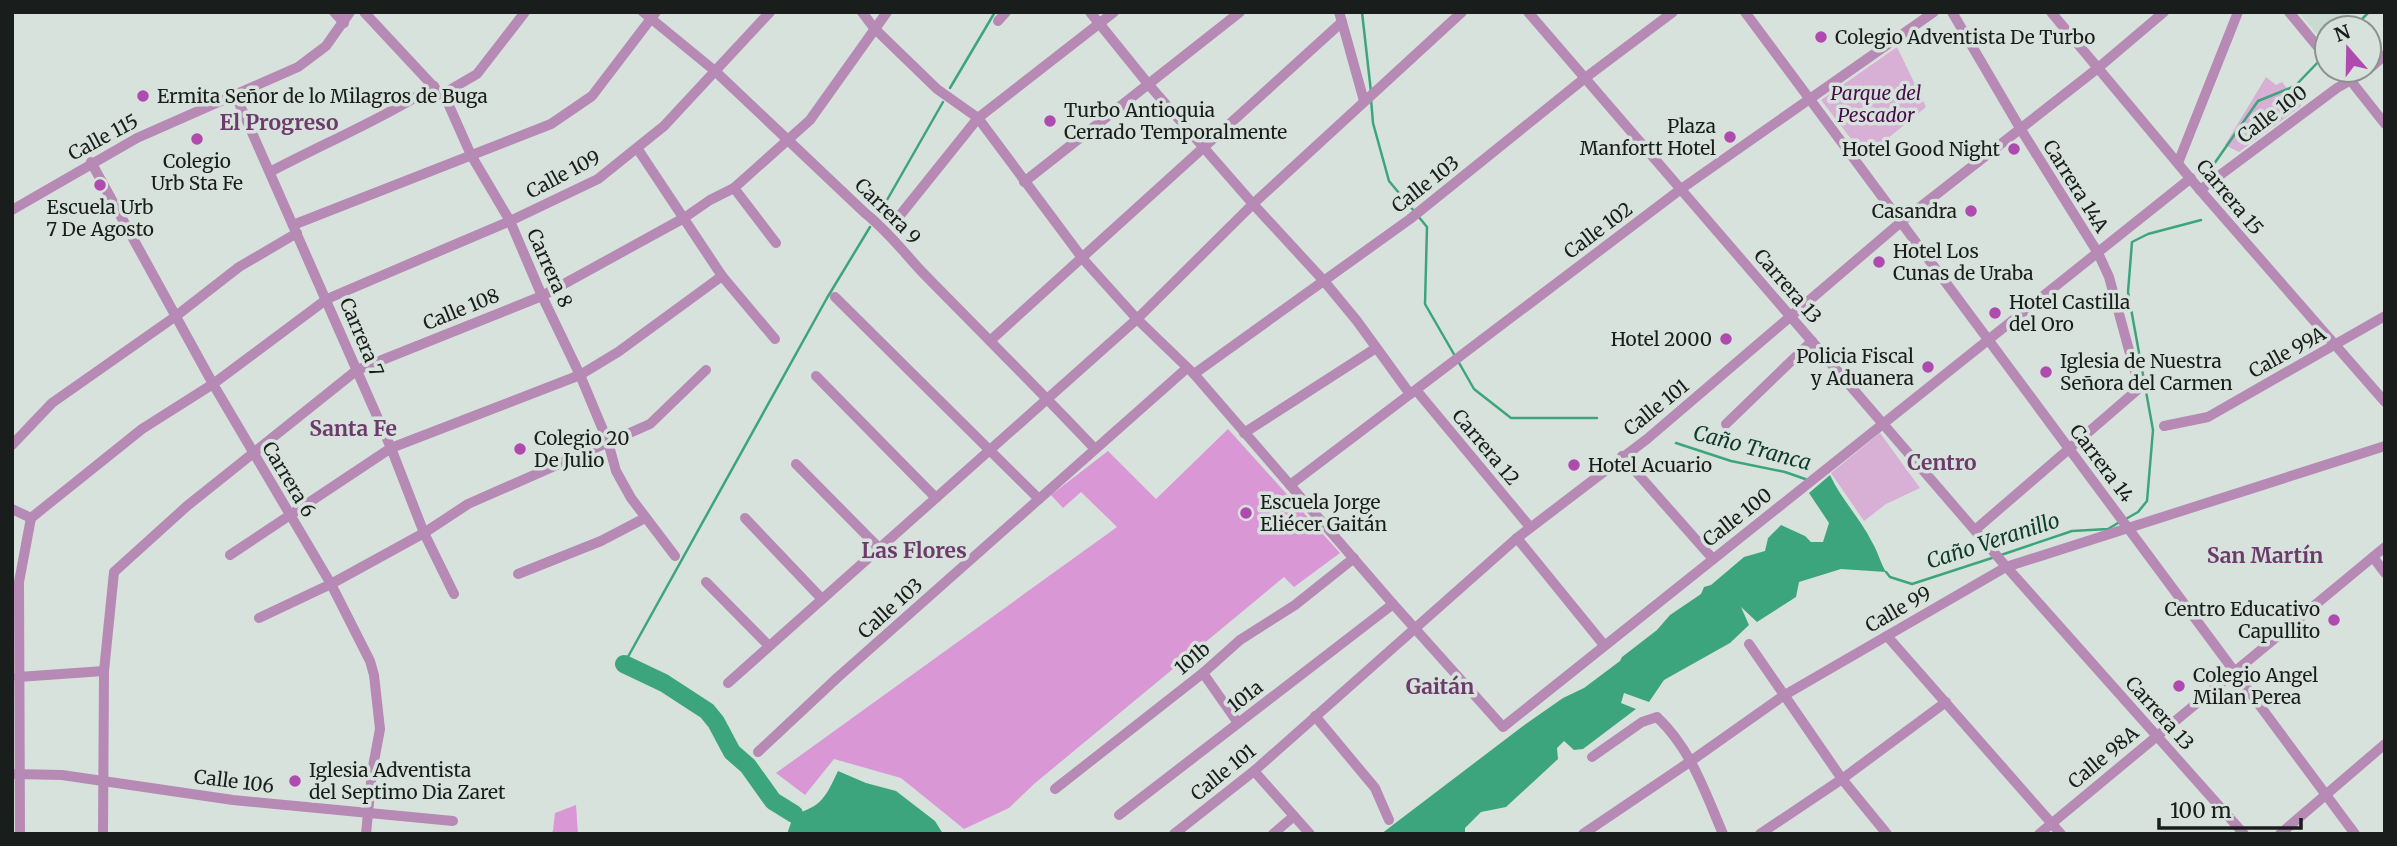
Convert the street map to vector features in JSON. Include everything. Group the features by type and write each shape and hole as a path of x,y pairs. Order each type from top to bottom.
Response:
{"street":[{"path":"334,12 344,23"},
{"name":"Calle 115","path":"12,210 137,138 306,62 326,46 350,12"},
{"name":"Carrera 8","path":"364,12 447,101 471,155 510,221 580,375 608,442 616,471 645,518 675,556"},
{"path":"270,172 359,126 477,74 525,12"},
{"name":"Calle 109","path":"31,518 142,429 213,384 327,299 510,221 598,179 664,126 770,12"},
{"path":"862,12 874,28 937,89 978,118 1083,259 1137,319 1190,371 1414,628"},
{"name":"Calle 108","path":"103,834 104,671 114,572 187,506 357,370 542,296 734,188 810,120 887,12"},
{"path":"1090,12 1205,148"},
{"path":"901,214 978,118 1114,12"},
{"path":"1024,182 1240,12"},
{"path":"728,683 1137,319 1253,204 1462,12"},
{"name":"Carrera 13","path":"1528,12 1884,422 2004,565 2244,834"},
{"name":"Calle 103","path":"758,752 836,678 1095,449 1190,371 1324,281 1410,219 1585,78 1673,12"},
{"name":"Carrera 14","path":"1745,12 2355,834"},
{"name":"Calle 102","path":"1290,485 1681,190 1934,12"},
{"name":"Carrera 14A","path":"1952,12 2098,253 2109,277 2129,347 2137,383 2136,391 2070,449"},
{"name":"Carrera 15","path":"2051,12 2200,190 2385,402"},
{"name":"Calle 101","path":"1174,834 1254,771 1530,527 1647,439 1901,222 2098,68 2164,12"},
{"path":"2178,163 2238,12"},
{"path":"2289,12 2313,40"},
{"path":"12,445 52,403 295,229 551,124 592,96 650,15"},
{"name":"Carrera 9","path":"650,15 790,140 864,213 888,231 922,272 1095,449"},
{"path":"991,340 1205,148 1340,17 1365,100"},
{"name":"Calle 100","path":"2200,190 2345,84"},
{"path":"2353,84 2385,124"},
{"name":"Carrera 7","path":"235,94 327,299 424,533 454,594"},
{"path":"637,148 722,276 775,339"},
{"name":"Carrera 12","path":"1205,148 1324,281 1376,348 1530,527"},
{"name":"Carrera 6","path":"92,162 213,384 331,584 370,661 380,729 372,772 366,834"},
{"name":"Calle 100","path":"1414,628 1503,727 2191,178"},
{"path":"734,188 776,243"},
{"path":"230,555 391,448 580,375 618,352 722,276"},
{"path":"835,298 1039,499"},
{"name":"Calle 99A","path":"2164,426 2208,417 2385,316"},
{"path":"1726,424 1812,341"},
{"path":"1244,433 1376,348"},
{"path":"259,618 331,584 424,533 468,504 650,424 706,370"},
{"path":"816,376 936,498"},
{"name":"Calle 99","path":"1586,833 1783,696 2004,565 2125,523 2385,446"},
{"path":"1975,530 2070,449"},
{"path":"1622,456 1713,559"},
{"path":"796,464 879,548"},
{"path":"12,509 31,518 19,582 16,774 20,834"},
{"path":"518,574 601,541 645,518"},
{"path":"745,518 822,599"},
{"path":"1517,538 1604,645"},
{"name":"Calle 98A","path":"2039,834 2385,547"},
{"path":"2373,557 2385,573"},
{"name":"101b","path":"1055,789 1203,673 1240,640 1295,605 1354,558"},
{"path":"706,582 769,646"},
{"name":"101a","path":"1119,815 1393,604"},
{"path":"1888,636 2061,834"},
{"path":"1749,645 1842,779 1887,834"},
{"path":"18,677 104,671"},
{"path":"1203,673 1238,723"},
{"path":"1760,834 1842,779 1946,702"},
{"path":"1315,716 1375,788 1389,820"},
{"path":"1592,757 1642,722 1657,717 1674,733 1691,761 1723,834"},
{"path":"2280,834 2385,744"},
{"path":"1254,771 1310,834"},
{"name":"Calle 106","path":"16,774 102,780 233,800 453,821"},
{"path":"1273,834 1294,816"}],"shaded area":[{"path":"2299,12 2350,12 2313,14 2313,29"},
{"path":"1228,429 1340,553 1294,587 1284,577 1034,784 1009,808 964,829 901,778 834,759 805,795 776,773 1117,527 1081,492 1063,508 1051,495 1108,451 1156,499"},
{"path":"1830,475 1867,533 1886,572 1841,569 1799,582 1796,597 1757,622 1741,607 1749,625 1730,643 1664,680 1649,702 1624,693 1621,703 1636,709 1583,749 1574,750 1564,741 1557,748 1558,759 1506,807 1481,812 1465,828 1465,834 1381,834 1523,726 1563,698 1584,688 1620,661 1657,630 1670,615 1701,594 1704,587 1711,585 1744,557 1765,551 1768,538 1781,525 1805,536 1811,542 1823,542 1829,523 1809,493"},
{"path":"838,771 866,783 896,791 935,821 943,834 787,834 794,814 817,804"},
{"path":"576,805 578,834 549,834 553,831 555,813"}],"green space":[{"name":"Parque del Pescador","path":"1897,47 1926,107 1865,157 1821,100"},
{"path":"2266,77 2276,85 2282,82 2301,106 2239,152 2225,145"},
{"path":"1880,433 1920,488 1886,504 1864,521 1831,473"}],"waterway":[{"path":"950,88 995,12"},
{"name":"Caño Tranca","path":"1362,12 1371,92"},
{"name":"Caño Veranillo","path":"2214,164 2258,101 2295,86 2313,67"},
{"name":"Caño Tranca","path":"1371,99 1373,123 1389,181 1414,211"},
{"path":"879,214 943,102"},
{"name":"Caño Tranca","path":"1418,216 1427,227 1425,304 1455,356"},
{"name":"Caño Veranillo","path":"2124,520 2138,512 2147,501 2153,430 2128,292 2132,242 2148,234 2201,220"},
{"path":"624,664 827,298 870,227"},
{"name":"Caño Tranca","path":"1458,361 1474,389 1511,418 1597,418"},
{"name":"Caño Tranca","path":"1676,443 1731,461 1785,472 1808,480"},
{"name":"Caño Veranillo","path":"2001,555 2072,531 2108,529 2118,523"},
{"name":"Caño Veranillo","path":"1886,572 1890,577 1912,584 1995,557"},
{"path":"624,664 664,683 707,711 732,752 748,766 773,801 794,814"}],"place":[{"name":"Colegio Adventista De Turbo","path":"1821,37"},
{"name":"Ermita Señor de lo Milagros de Buga","path":"143,96"},
{"name":"Turbo Antioquia Cerrado Temporalmente","path":"1050,121"},
{"name":"Plaza Manfortt Hotel","path":"1730,137"},
{"name":"Colegio Urb Sta Fe","path":"197,139"},
{"name":"Hotel Good Night","path":"2014,149"},
{"name":"Escuela Urb 7 De Agosto","path":"100,185"},
{"name":"Casandra","path":"1971,211"},
{"name":"Hotel Los Cunas de Uraba","path":"1879,262"},
{"name":"Hotel Castilla del Oro","path":"1995,313"},
{"name":"Hotel 2000","path":"1726,339"},
{"name":"Policia Fiscal y Aduanera","path":"1928,367"},
{"name":"Iglesia de Nuestra Señora del Carmen","path":"2046,372"},
{"name":"Colegio 20 De Julio","path":"520,449"},
{"name":"Hotel Acuario","path":"1574,465"},
{"name":"Escuela Jorge Eliécer Gaitán","path":"1246,513"},
{"name":"Centro Educativo Capullito","path":"2334,620"},
{"name":"Colegio Angel Milan Perea","path":"2179,686"},
{"name":"Iglesia Adventista del Septimo Dia Zaret","path":"295,781"}],"district":[{"name":"El Progreso","path":"279,123"},
{"name":"Santa Fe","path":"353,429"},
{"name":"Centro","path":"1942,463"},
{"name":"Las Flores","path":"914,551"},
{"name":"San Martín","path":"2265,556"},
{"name":"Gaitán","path":"1440,687"}]}
